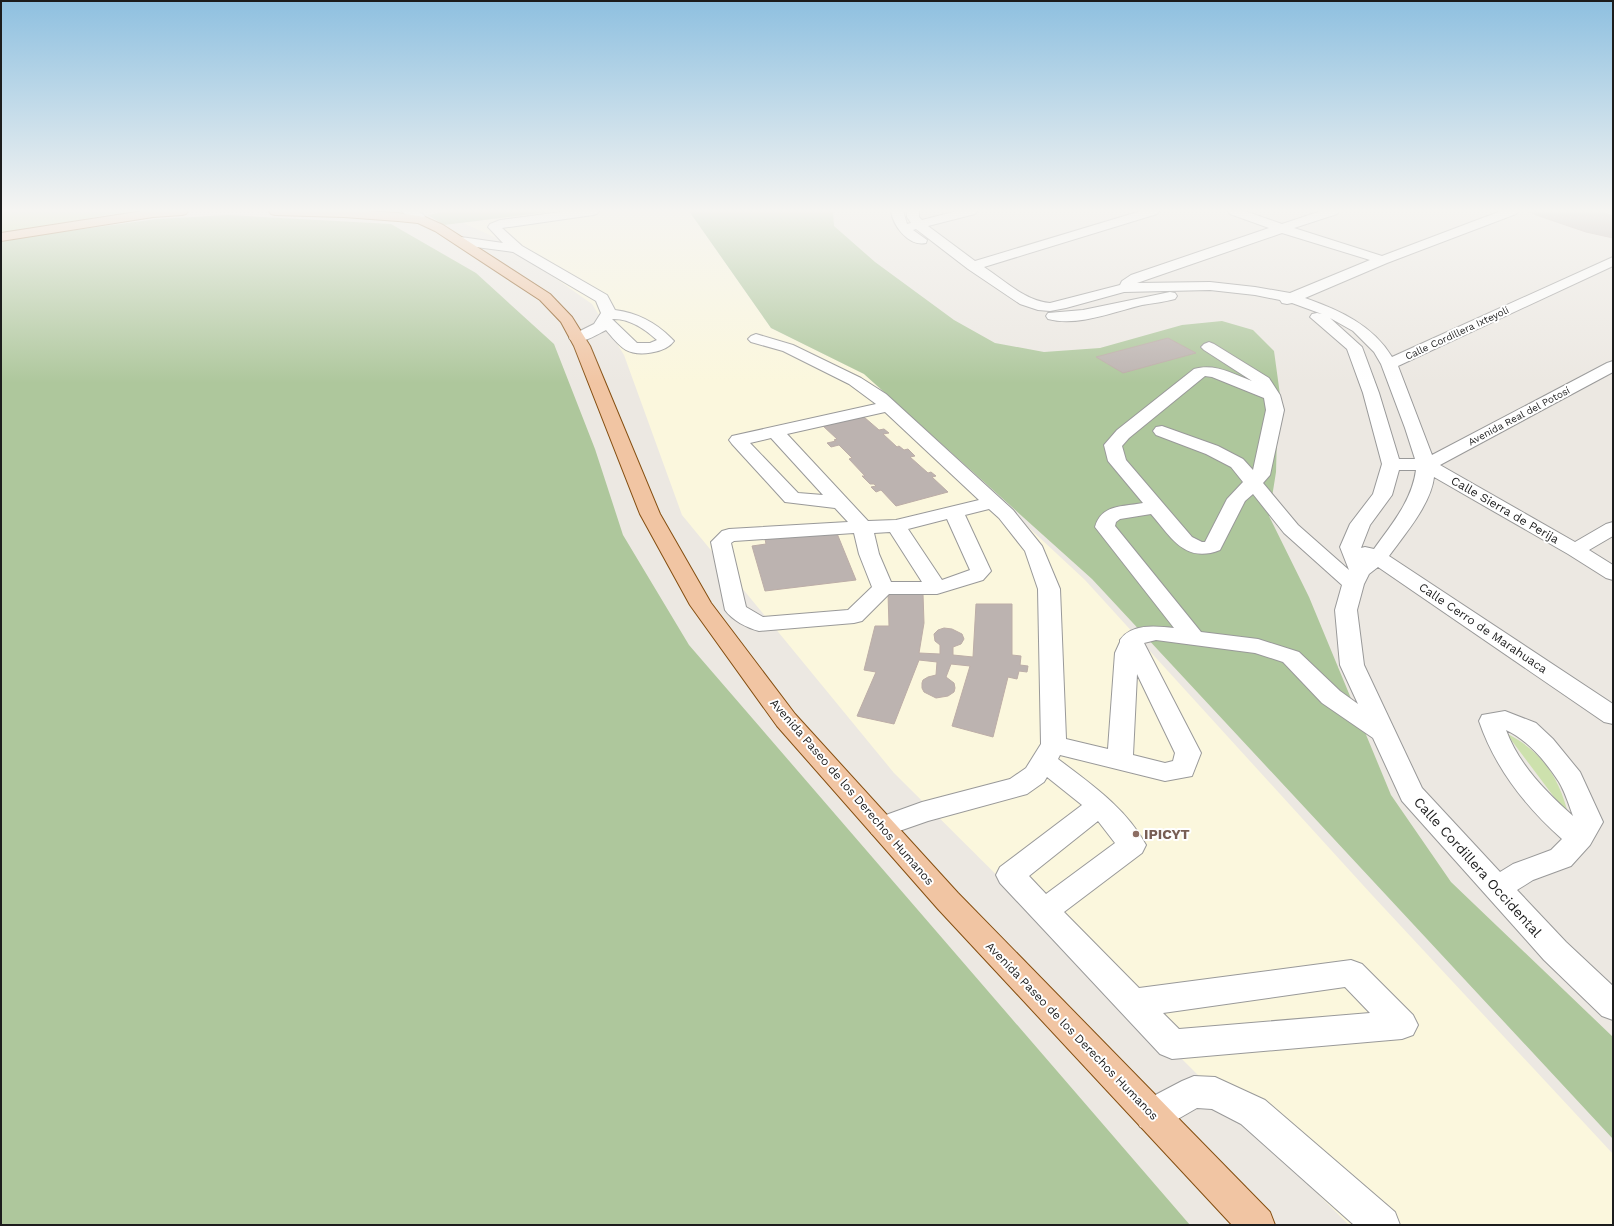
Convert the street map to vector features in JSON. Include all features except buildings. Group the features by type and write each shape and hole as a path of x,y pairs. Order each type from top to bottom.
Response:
{"main road":[{"name":"Avenida Paseo de los Derechos Humanos","path":"502,268 545,297 566,320 582,346 650,514 701,605 786,720 948,901 1257,1225"}],"street":[{"path":"550,268 602,298 607,316 600,327 577,338"},
{"name":"Calle Cordillera Occidental","path":"966,268 1019,308 1047,315 1067,316 1089,314 1166,297 1203,293 1286,301 1295,308 1322,319 1354,347 1370,393 1391,464 1382,495 1360,524 1360,565 1346,610 1352,665 1411,794 1555,951 1613,1006"},
{"name":"Calle Cordillera Occidental","path":"976,268 1025,301 1038,306 1050,307 1066,304 1124,288 1210,286 1255,291 1286,301 1328,311 1358,328 1380,349 1389,364 1414,428 1426,465 1424,483 1414,508 1360,565"},
{"path":"1124,288 1136,278 1164,268"},
{"path":"1286,301 1363,268"},
{"name":"Calle Cordillera Ixteyoli","path":"1389,364 1597,268"},
{"path":"756,338 788,348 854,381 880,398 1006,514 1035,550 1049,589 1049,753 1035,775 1018,787 922,812 882,827"},
{"path":"1209,347 1263,381 1272,395 1275,410 1261,475 1237,499 1213,546 1205,550 1193,547 1185,541 1117,461 1113,445 1123,434 1200,372 1208,370 1272,395"},
{"name":"Avenida Real del Potosí","path":"1426,465 1613,366"},
{"path":"841,503 792,498 738,440 888,406"},
{"name":"Calle Cerro de Marahuaca","path":"1162,431 1212,450 1237,463 1291,529 1360,565 1613,716"},
{"path":"775,432 863,527 869,554 883,588"},
{"name":"Calle Sierra de Perija","path":"1391,464 1426,465 1575,550 1613,574"},
{"path":"954,512 981,571 976,576 937,588 883,588 854,616 759,624 736,610 721,542 729,535 896,526 993,502"},
{"path":"1156,507 1114,514 1107,519 1106,526 1194,638"},
{"path":"896,526 937,588"},
{"path":"1575,550 1613,528"},
{"path":"1120,761 1126,653 1131,640 1141,634 1156,633 1258,646 1290,656 1331,697 1384,734"},
{"path":"1049,753 1120,761 1165,772 1183,769 1188,753 1131,640"},
{"path":"1044,911 1132,845 1100,805 1049,753"},
{"path":"1100,805 1010,875 1132,1003 1172,1044 1402,1026 1351,973 1132,1003"},
{"path":"1498,888 1523,872 1561,858 1580,838"},
{"path":"1152,1115 1194,1092 1215,1093 1253,1112 1382,1225"}],"shaded area":[{"name":"IPICYT","path":"541,268 729,268 771,328 864,374 1085,580 1372,895 1613,1154 1613,1225 1349,1225 894,773 682,515 624,355 592,304"}],"green space":[{"path":"1,268 468,268 476,273 554,344 595,449 623,535 689,645 1190,1225 1,1225"},
{"path":"729,268 883,268 954,320 995,343 1044,352 1100,348 1182,325 1222,321 1253,330 1274,351 1281,402 1277,435 1276,472 1269,516 1309,597 1391,795 1451,882 1613,1037 1613,1139 1092,579 864,374 771,328"},
{"path":"1506,733 1519,740 1540,757 1548,767 1560,790 1569,817"}],"place":[{"name":"IPICYT","path":"1136,834"}]}
